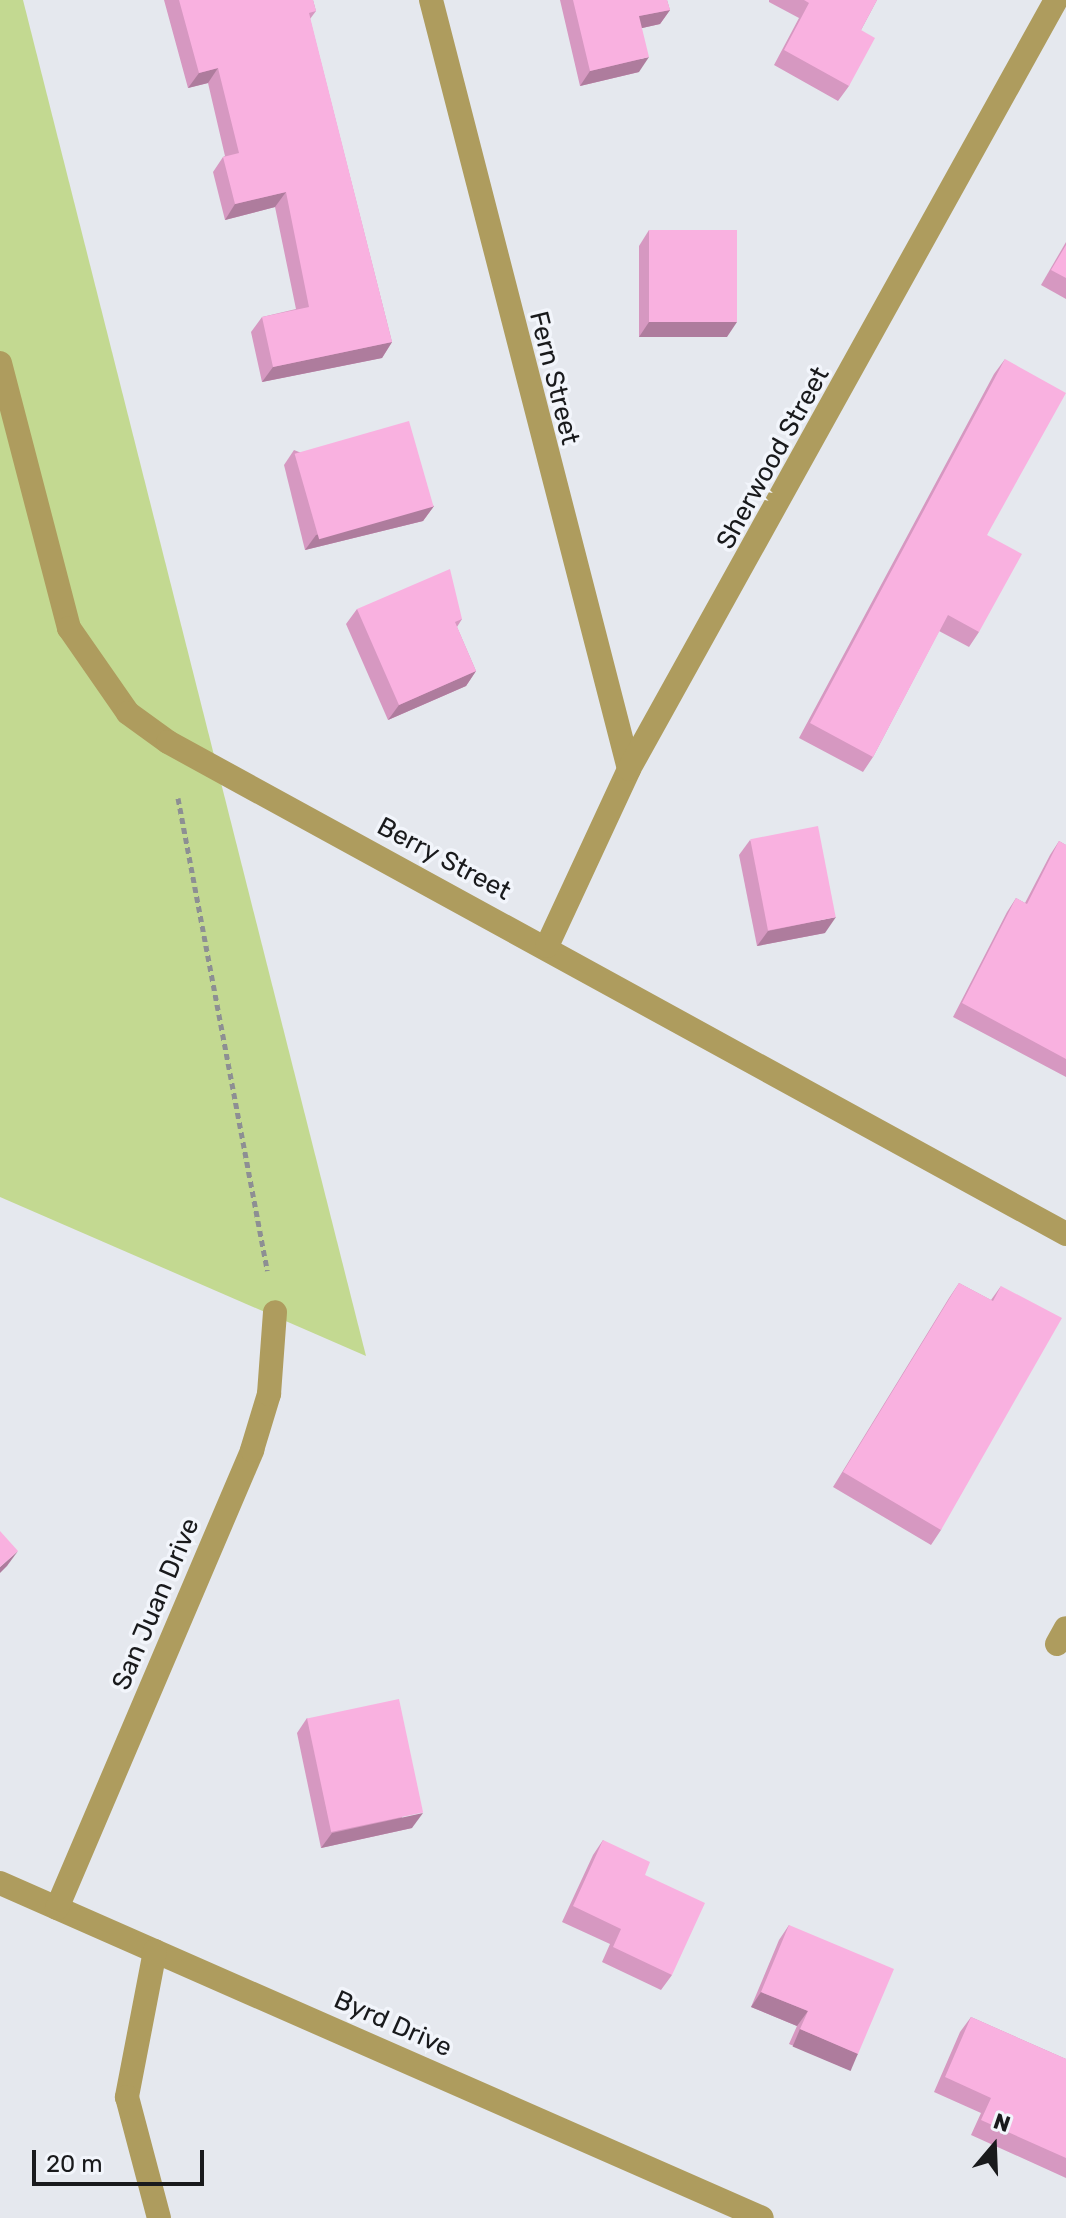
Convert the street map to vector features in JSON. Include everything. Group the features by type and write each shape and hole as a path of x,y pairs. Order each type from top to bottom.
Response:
{"street":[{"name":"Fern Street","path":"431,0 629,769"},
{"name":"Sherwood Street","path":"547,946 629,769 1056,0"},
{"name":"Berry Street","path":"0,363 69,628 128,713 168,742 547,946 1066,1234"},
{"name":"San Juan Drive","path":"57,1908 252,1450 269,1394 275,1312"},
{"name":"Byrd Drive","path":"0,1883 762,2218"},
{"path":"155,1951 127,2097 159,2218"}],"path":[{"path":"168,742 275,1312"}],"green space":[{"path":"0,0 23,0 366,1356 0,1197"}],"building":[{"path":"179,0 313,0 316,11 309,13 392,342 273,367 262,317 309,307 286,192 235,204 223,157 239,153 218,68 199,73"},
{"path":"573,0 667,0 670,10 639,16 649,57 590,71"},
{"path":"804,0 877,0 861,30 875,38 849,86 784,50 809,3"},
{"path":"649,230 737,230 737,322 649,322"},
{"path":"1066,245 1066,278 1051,270"},
{"path":"1005,359 1066,393 987,535 1022,554 979,632 948,615 873,757 810,723"},
{"path":"409,421 434,507 319,539 295,454"},
{"path":"450,569 462,619 455,622 476,671 399,705 357,609"},
{"path":"818,826 836,917 768,930 750,839"},
{"path":"1059,841 1066,845 1066,1059 962,1003 1016,898 1027,904"},
{"path":"959,1283 993,1301 1001,1286 1062,1318 941,1530 843,1472"},
{"path":"0,1531 18,1551 0,1567"},
{"path":"399,1699 423,1812 331,1832 307,1719"},
{"path":"603,1840 650,1862 645,1875 705,1903 672,1975 613,1947 621,1929 573,1906"},
{"path":"789,1925 894,1969 858,2054 800,2029 808,2011 761,1992"},
{"path":"971,2017 1066,2059 1066,2158 981,2120 991,2098 945,2077"}]}
